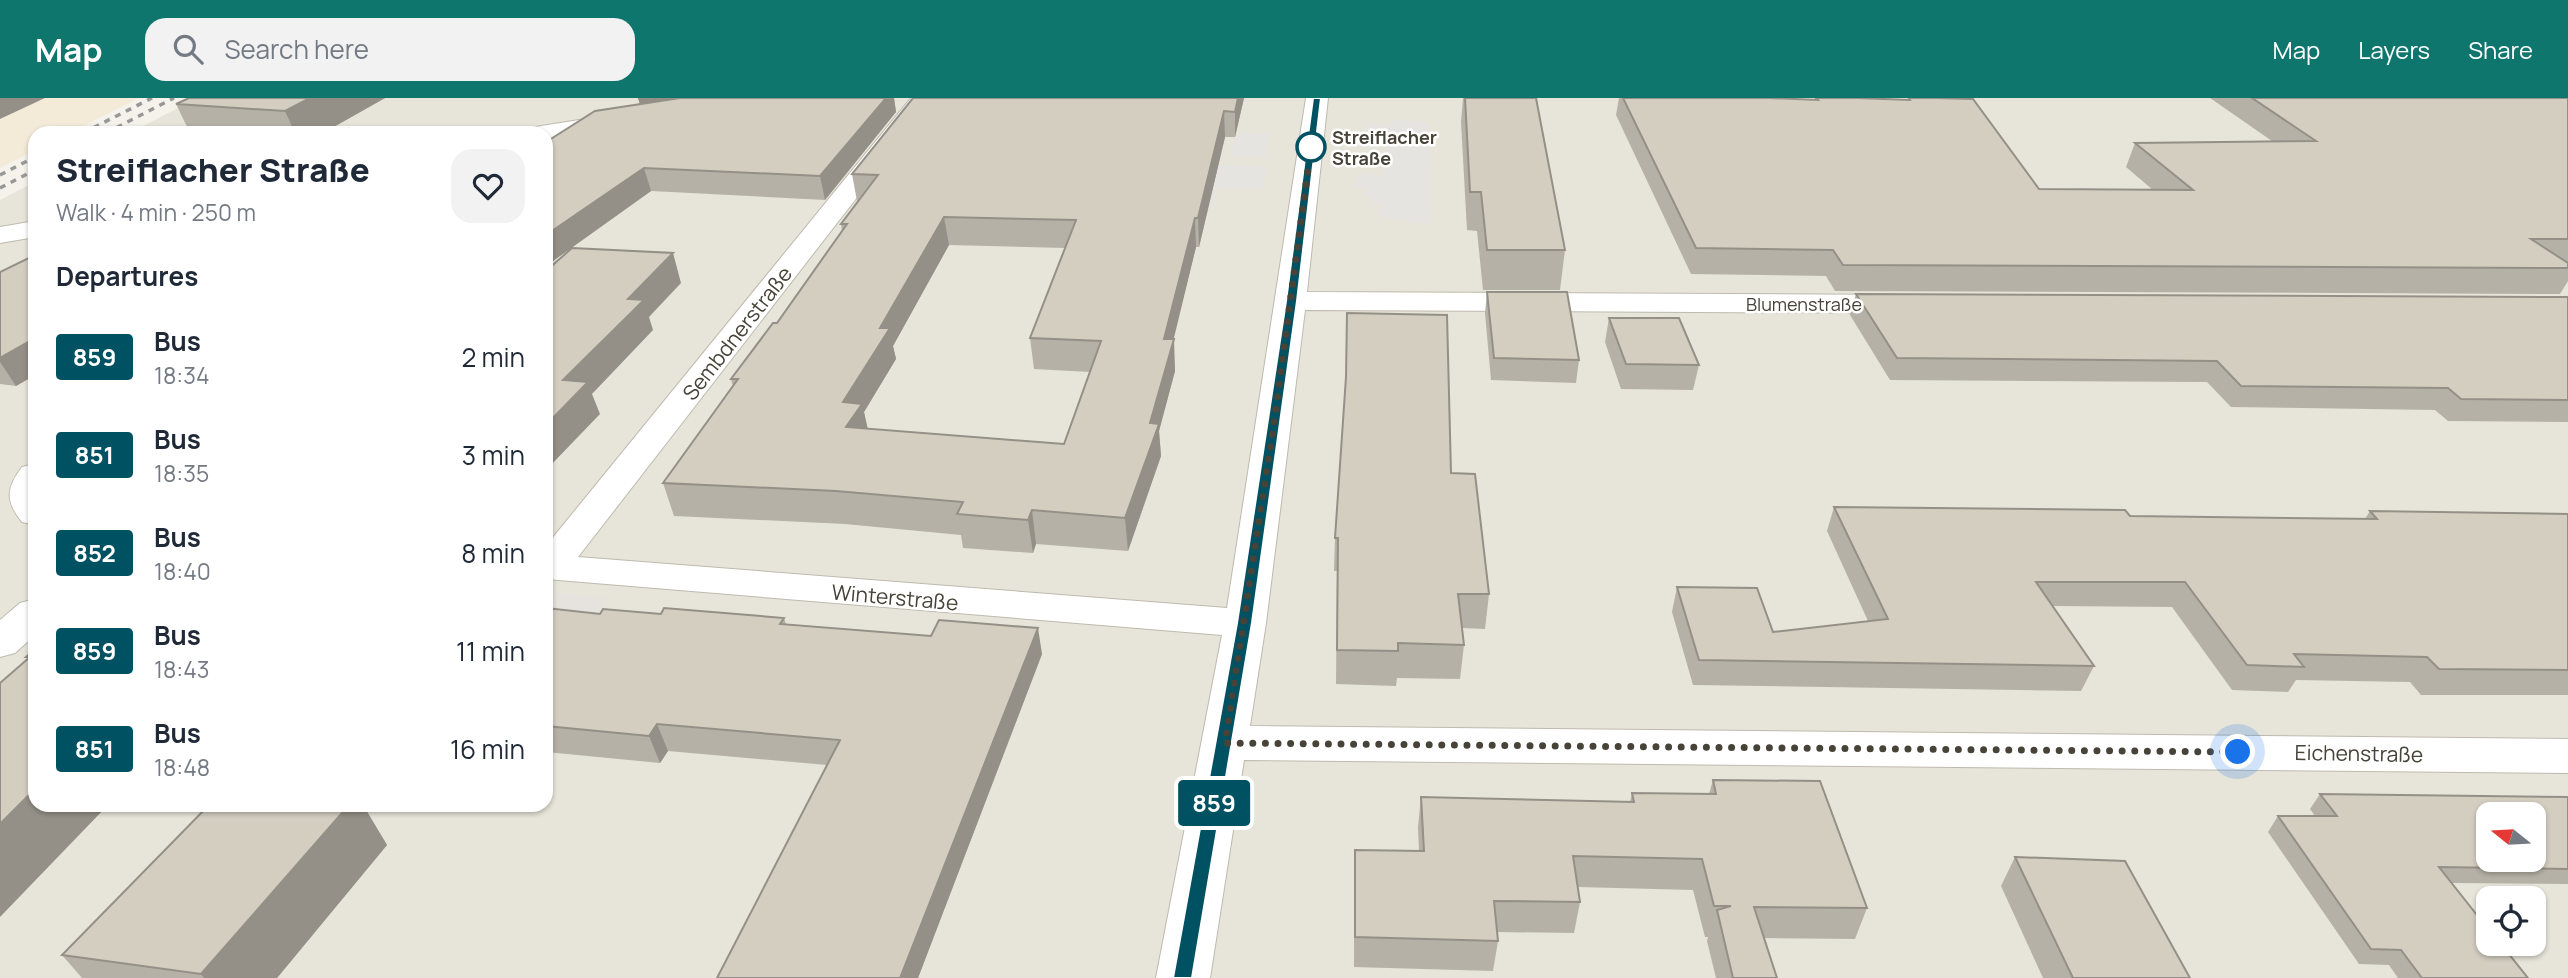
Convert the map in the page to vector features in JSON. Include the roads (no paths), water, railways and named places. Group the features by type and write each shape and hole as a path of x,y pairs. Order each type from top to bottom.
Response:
{"street":[{"path":"553,139 606,109 618,98"},
{"name":"Sembdnerstraße","path":"553,561 923,98"},
{"path":"1183,978 1245,623 1317,98"},
{"path":"553,131 638,118"},
{"path":"0,235 28,230"},
{"name":"Blumenstraße","path":"1291,301 1928,304"},
{"name":"Winterstraße","path":"553,567 982,604 1245,623"},
{"path":"0,643 28,619"},
{"name":"Eichenstraße","path":"1225,743 2568,756"}],"railway":[{"path":"97,126 152,98"},
{"path":"120,126 174,98"},
{"path":"0,175 28,161"},
{"path":"0,188 28,174"}],"place":[{"name":"Streiflacher Straße","path":"1311,147"}]}
